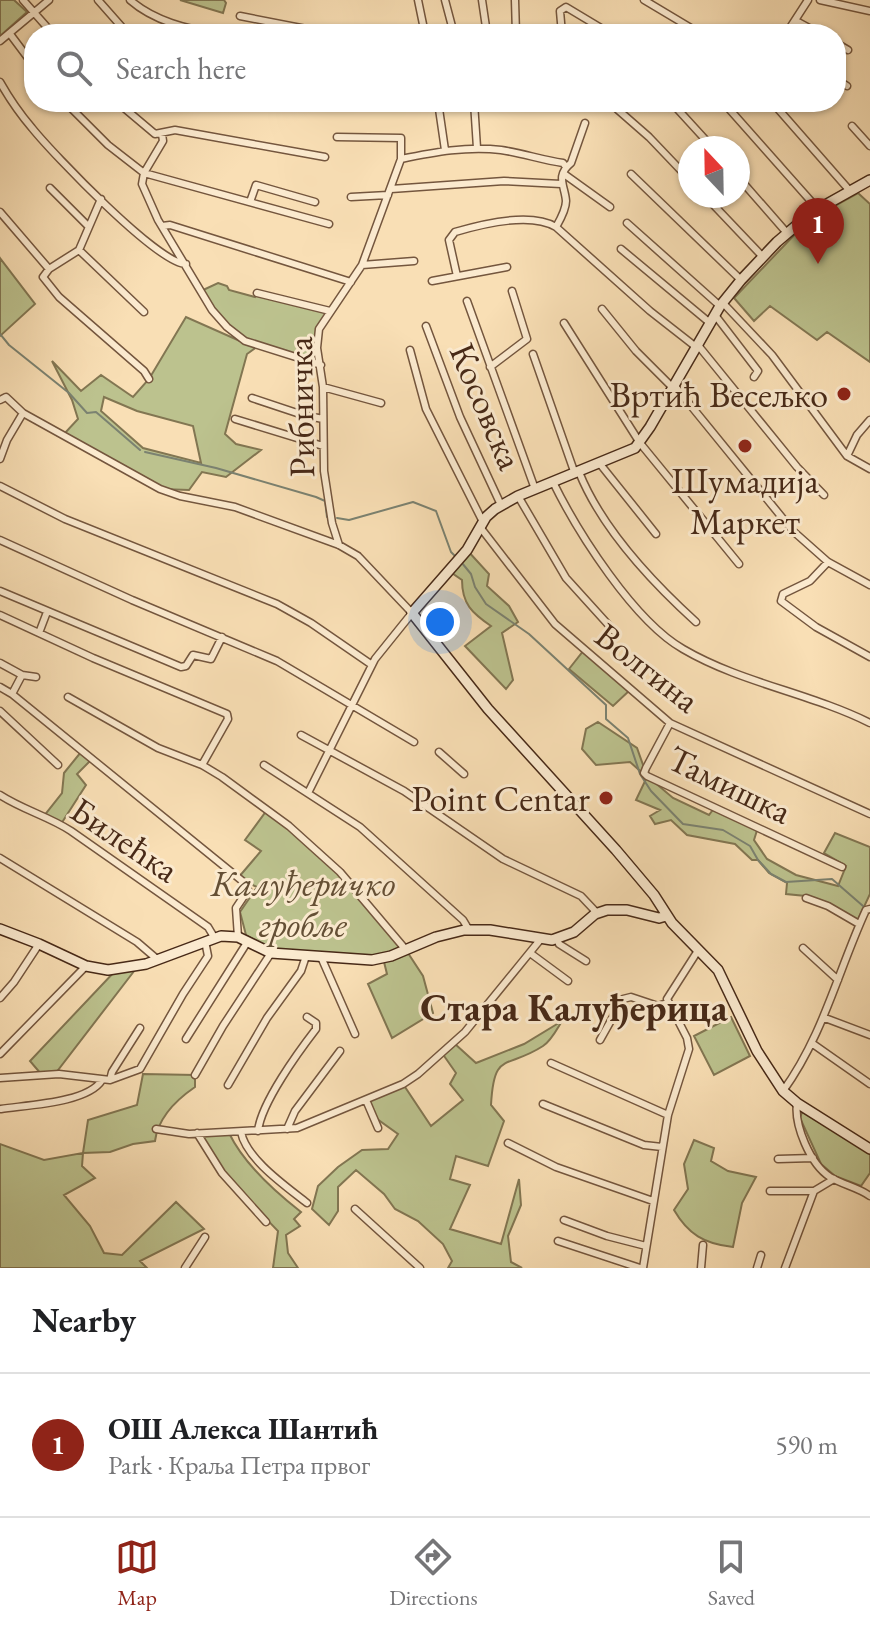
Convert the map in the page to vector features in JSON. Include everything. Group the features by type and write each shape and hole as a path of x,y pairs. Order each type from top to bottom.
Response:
{"street":[{"path":"23,0 45,24"},
{"path":"0,41 49,0"},
{"path":"98,0 119,24"},
{"path":"130,0 155,17 175,24"},
{"path":"418,0 423,24"},
{"path":"445,0 451,24"},
{"path":"482,0 486,24"},
{"path":"515,0 516,24"},
{"path":"644,0 684,24"},
{"path":"794,24 808,0"},
{"path":"820,0 870,11"},
{"path":"561,24 560,11 566,7 594,24"},
{"path":"240,16 281,24"},
{"path":"796,21 802,24"},
{"path":"10,34 24,53"},
{"path":"0,82 35,132 101,199 167,258 186,264"},
{"path":"75,112 108,145 144,173 329,224"},
{"path":"129,112 155,134 175,130 325,157"},
{"path":"439,112 445,150"},
{"path":"475,112 477,148"},
{"path":"620,112 678,167"},
{"path":"680,112 702,136"},
{"path":"732,112 817,208"},
{"path":"781,112 850,191"},
{"path":"556,227 565,205 561,184 585,123"},
{"path":"852,126 870,146"},
{"path":"162,134 163,141 144,173 144,189 162,226 212,310 238,336 258,346 321,365"},
{"path":"337,137 400,137 403,140 401,159 445,150 477,148 563,163 565,170 610,207"},
{"name":"Рибничка","path":"339,545 332,523 323,446 323,387 317,348 319,329 362,265 401,159"},
{"path":"631,174 741,280"},
{"path":"308,793 372,665 387,642 462,555 482,524 501,505 518,496 628,452 640,443 717,311 741,280 787,233 817,208 870,180"},
{"path":"351,197 504,181 561,184"},
{"path":"250,202 256,185 315,202"},
{"path":"50,188 88,226"},
{"path":"750,191 787,233"},
{"path":"101,199 79,250 49,269 43,277 59,297 144,371 149,379"},
{"path":"716,208 763,257"},
{"path":"0,212 49,269"},
{"path":"457,276 449,240 455,232 527,219 544,221 556,227 650,311 697,346 824,495"},
{"path":"627,223 717,311 772,355 847,456 870,469"},
{"path":"162,226 170,225 351,282"},
{"path":"621,249 717,311 758,371 754,377"},
{"path":"79,250 144,312"},
{"path":"362,265 414,261"},
{"path":"432,281 507,267"},
{"path":"490,367 527,339 512,291"},
{"path":"257,293 330,311"},
{"path":"467,301 535,489"},
{"path":"602,309 636,351 674,387 793,531 828,562 870,585"},
{"path":"564,323 640,443 739,564"},
{"name":"Косовска","path":"426,326 460,417 501,505"},
{"name":"Волгина","path":"410,350 426,409 482,524 560,629 670,723 870,814"},
{"path":"533,354 577,473 592,499 664,591 696,622"},
{"path":"323,387 381,403"},
{"path":"0,400 6,397 23,413 160,489 235,507 339,545 358,556 412,613 483,704 622,857 658,900 666,916 720,973 761,1059 783,1091 870,1149"},
{"path":"252,398 323,419"},
{"path":"0,459 23,413"},
{"path":"235,419 323,446"},
{"path":"847,456 857,435 870,420"},
{"path":"600,464 656,534"},
{"path":"553,482 599,561 664,636 703,659 870,723"},
{"path":"0,486 65,519 277,604 372,665"},
{"path":"518,496 566,578 614,631"},
{"path":"0,540 277,661 414,742"},
{"path":"828,562 810,581 783,594 781,601 816,627 870,657"},
{"path":"0,591 182,668 193,655 209,660 222,637"},
{"path":"39,633 47,612"},
{"path":"0,615 227,714 228,719 202,765"},
{"path":"0,663 22,675 36,677"},
{"path":"12,694 22,675"},
{"path":"1,689 12,694 246,884 248,890 236,908 243,939 186,1039"},
{"path":"68,697 158,748 202,765 289,826 321,853 406,950"},
{"path":"0,711 58,765"},
{"name":"Тамишка","path":"670,723 644,770 647,776 842,867"},
{"path":"301,735 404,791 503,859 581,896 597,913"},
{"path":"439,752 464,774"},
{"path":"264,765 372,837 463,920 469,930"},
{"name":"Билећка","path":"0,795 71,831 208,927 210,939"},
{"path":"0,858 137,942 158,960"},
{"path":"806,898 828,906 859,924"},
{"path":"0,929 86,966 108,970 158,960 210,939 243,939 271,953 372,960 436,937 469,930 495,930 540,940 557,939 574,932 597,913 617,909 659,918 666,916"},
{"path":"783,1091 813,1044 859,924 869,909"},
{"path":"0,1078 59,1074 106,1080 134,1073 145,1065 175,1008 208,956 210,939"},
{"path":"557,939 559,944 586,961"},
{"path":"156,1129 197,1133 287,1129 309,1124 408,1081 449,1048 484,1011 540,940"},
{"path":"0,998 39,944"},
{"path":"803,948 838,980"},
{"path":"558,1241 642,1268 668,1115 690,1046 667,998 699,949"},
{"path":"195,1075 271,953"},
{"path":"530,953 568,981"},
{"path":"228,1085 267,1018 301,971 306,956"},
{"path":"321,957 355,1034"},
{"path":"0,1054 86,966"},
{"path":"600,1040 623,999 631,997 658,1006 667,1003"},
{"path":"258,1131 263,1113 291,1064 316,1029 316,1023 307,1017"},
{"path":"825,1018 870,1035"},
{"path":"1,1109 78,1096 97,1087 112,1072 140,1028"},
{"path":"813,1044 870,1084"},
{"path":"287,1129 295,1111 340,1051"},
{"path":"551,1063 668,1115"},
{"path":"366,1100 378,1128"},
{"path":"797,1103 797,1118 813,1158 834,1179 870,1196"},
{"path":"543,1104 644,1145 662,1147"},
{"path":"241,1132 244,1143 260,1162 307,1203"},
{"path":"197,1133 222,1173 266,1222"},
{"path":"508,1143 556,1167 653,1201"},
{"path":"778,1159 813,1158"},
{"path":"770,1191 814,1191 834,1179"},
{"path":"785,1268 814,1191"},
{"path":"355,1209 420,1268"},
{"path":"564,1220 646,1246"},
{"path":"185,1268 205,1237"},
{"path":"701,1268 703,1245"},
{"path":"757,1268 761,1255"}],"green space":[{"path":"0,0 14,0 27,12 0,36"},
{"path":"180,0 224,0 226,3 223,13"},
{"path":"858,193 870,204 870,362 827,332 817,340 770,306 754,321 734,298 799,230"},
{"path":"0,258 35,304 0,336"},
{"path":"218,283 229,290 325,312 328,315 318,338 321,365 258,346 247,354 225,434 236,444 261,450 226,477 202,472 189,490 160,489 64,434 78,419 52,361 81,391 101,375 133,397 149,379 186,317 240,341 201,291","holes":["104,397 137,411 193,426 201,463 143,448 101,411"]},
{"path":"467,550 489,574 487,586 509,606 518,622 502,633 513,680 506,689 465,646 491,626 469,607 462,580 449,571"},
{"path":"584,650 631,689 613,706 569,669"},
{"path":"598,722 637,748 647,776 673,798 709,815 715,807 758,827 754,840 767,859 796,875 838,886 846,866 824,853 835,833 870,847 870,894 857,922 806,896 786,894 787,883 769,873 758,860 752,860 735,844 687,835 671,820 655,824 650,816 660,810 636,800 647,777 630,762 596,765 582,749 586,729"},
{"path":"81,752 91,760 77,774 86,785 61,824 44,816 62,793 64,773"},
{"name":"Калуђеричко гробље","path":"267,810 340,872 402,947 385,956 361,958 271,949 246,935 240,912 257,887 238,878 261,851 245,840"},
{"path":"406,950 423,976 433,1013 392,1038 368,984 387,974 383,958"},
{"path":"138,966 55,1074 41,1074 30,1061 117,969"},
{"path":"731,1017 750,1056 714,1075 694,1036"},
{"path":"562,1021 546,1044 499,1068 491,1105 504,1121 488,1166 456,1156 450,1179 470,1185 450,1229 501,1244 519,1179 521,1205 508,1236 511,1262 522,1268 448,1268 452,1261 443,1244 418,1221 395,1209 384,1194 356,1170 338,1187 338,1211 329,1225 312,1209 318,1186 338,1167 362,1150 388,1149 398,1134 373,1116 366,1100 403,1084 431,1126 463,1100 450,1084 456,1073 442,1053 454,1043 476,1063 524,1044"},
{"path":"143,1074 195,1075 195,1087 169,1110 155,1141 110,1152 83,1153 88,1120 137,1105"},
{"path":"802,1112 870,1153 870,1173 861,1186 835,1176 821,1164 800,1118"},
{"path":"197,1133 229,1133 260,1176 301,1212 294,1219 300,1226 286,1235 288,1253 298,1268 273,1268 278,1231 222,1173"},
{"path":"694,1140 714,1148 711,1161 728,1171 756,1177 742,1203 733,1247 698,1236 674,1210 688,1189 684,1164"},
{"path":"0,1144 44,1160 83,1153 82,1166 95,1178 64,1195 90,1226 104,1253 122,1255 176,1202 204,1229 140,1261 147,1268 0,1268"}],"waterway":[{"path":"0,334 9,345 69,393 87,413 96,412 140,450"},
{"path":"145,452 216,468 316,497 325,501 327,517"},
{"path":"337,518 349,520 413,502 436,511 455,556"},
{"path":"462,563 486,604 529,634 606,705 606,719 628,738 640,774 651,791 683,824 723,830 750,846 771,874 786,882 832,879 863,906"}],"place":[{"name":"ОШ Алекса Шантић","path":"818,264"},
{"name":"Вртић Весељко","path":"844,394"},
{"name":"Шумадија Маркет","path":"745,446"},
{"name":"Point Centar","path":"606,798"}],"district":[{"name":"Стара Калуђерица","path":"574,1008"}]}
